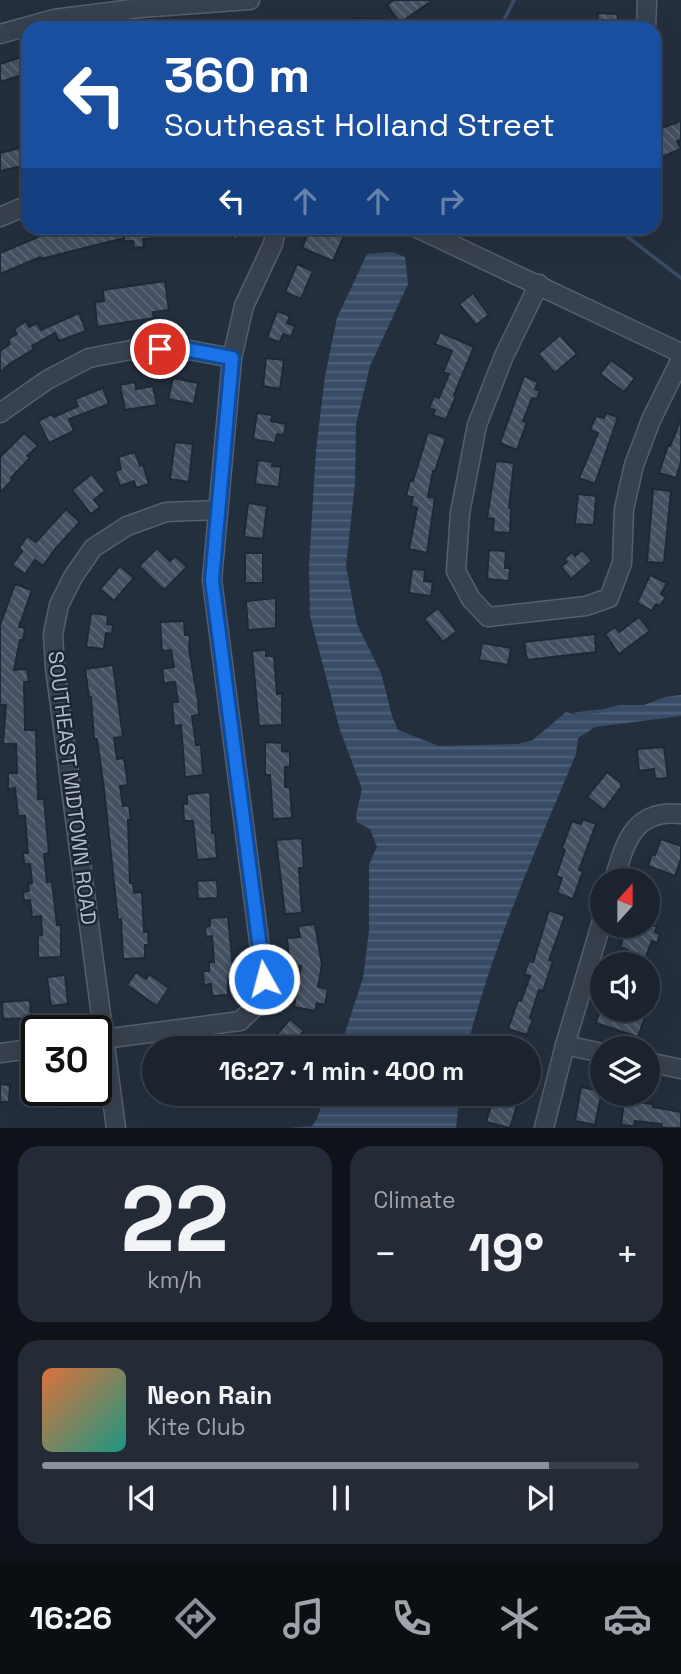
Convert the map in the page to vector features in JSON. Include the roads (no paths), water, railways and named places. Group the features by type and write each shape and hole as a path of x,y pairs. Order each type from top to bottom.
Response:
{"street":[{"path":"47,21 139,8 250,0"},
{"path":"646,21 647,0"},
{"path":"0,34 21,28"},
{"path":"0,217 21,208"},
{"path":"112,1038 240,1021 256,1006 264,979 212,580 232,358 244,306 274,244 275,235"},
{"path":"432,235 681,353"},
{"path":"539,284 504,356 477,425 460,513 456,571 471,599 488,617 586,606 610,598 622,563 624,509 634,465 651,420 681,359"},
{"path":"0,413 47,380 89,358 136,349 184,349 232,358"},
{"name":"SOUTHEAST MIDTOWN ROAD","path":"97,1015 55,668 54,634 59,605 73,577 93,548 127,526 166,512 218,510"},
{"path":"617,868 625,842 644,819 671,813 681,814"},
{"path":"544,1128 597,938"},
{"path":"565,1045 590,1050"},
{"path":"0,1054 21,1051"},
{"path":"660,1065 681,1069"},
{"name":"SOUTHEAST MIDTOWN ROAD","path":"112,1106 116,1128"}],"water":[{"path":"392,252 405,257 408,284 370,366 356,424 355,483 346,566 357,624 381,673 398,730 439,746 518,744 533,740 566,712 579,716 619,705 644,705 665,697 681,695 681,716 595,727 578,738 576,754 502,935 470,1036 344,1036 363,978 369,930 369,865 377,847 370,829 357,822 362,789 340,730 310,616 309,566 316,450 325,376 337,318 367,254"},
{"path":"321,1106 459,1106 456,1128 289,1128 312,1126"}],"waterway":[{"path":"504,21 514,0"},
{"path":"625,235 681,278"},
{"path":"576,714 601,711"}]}
